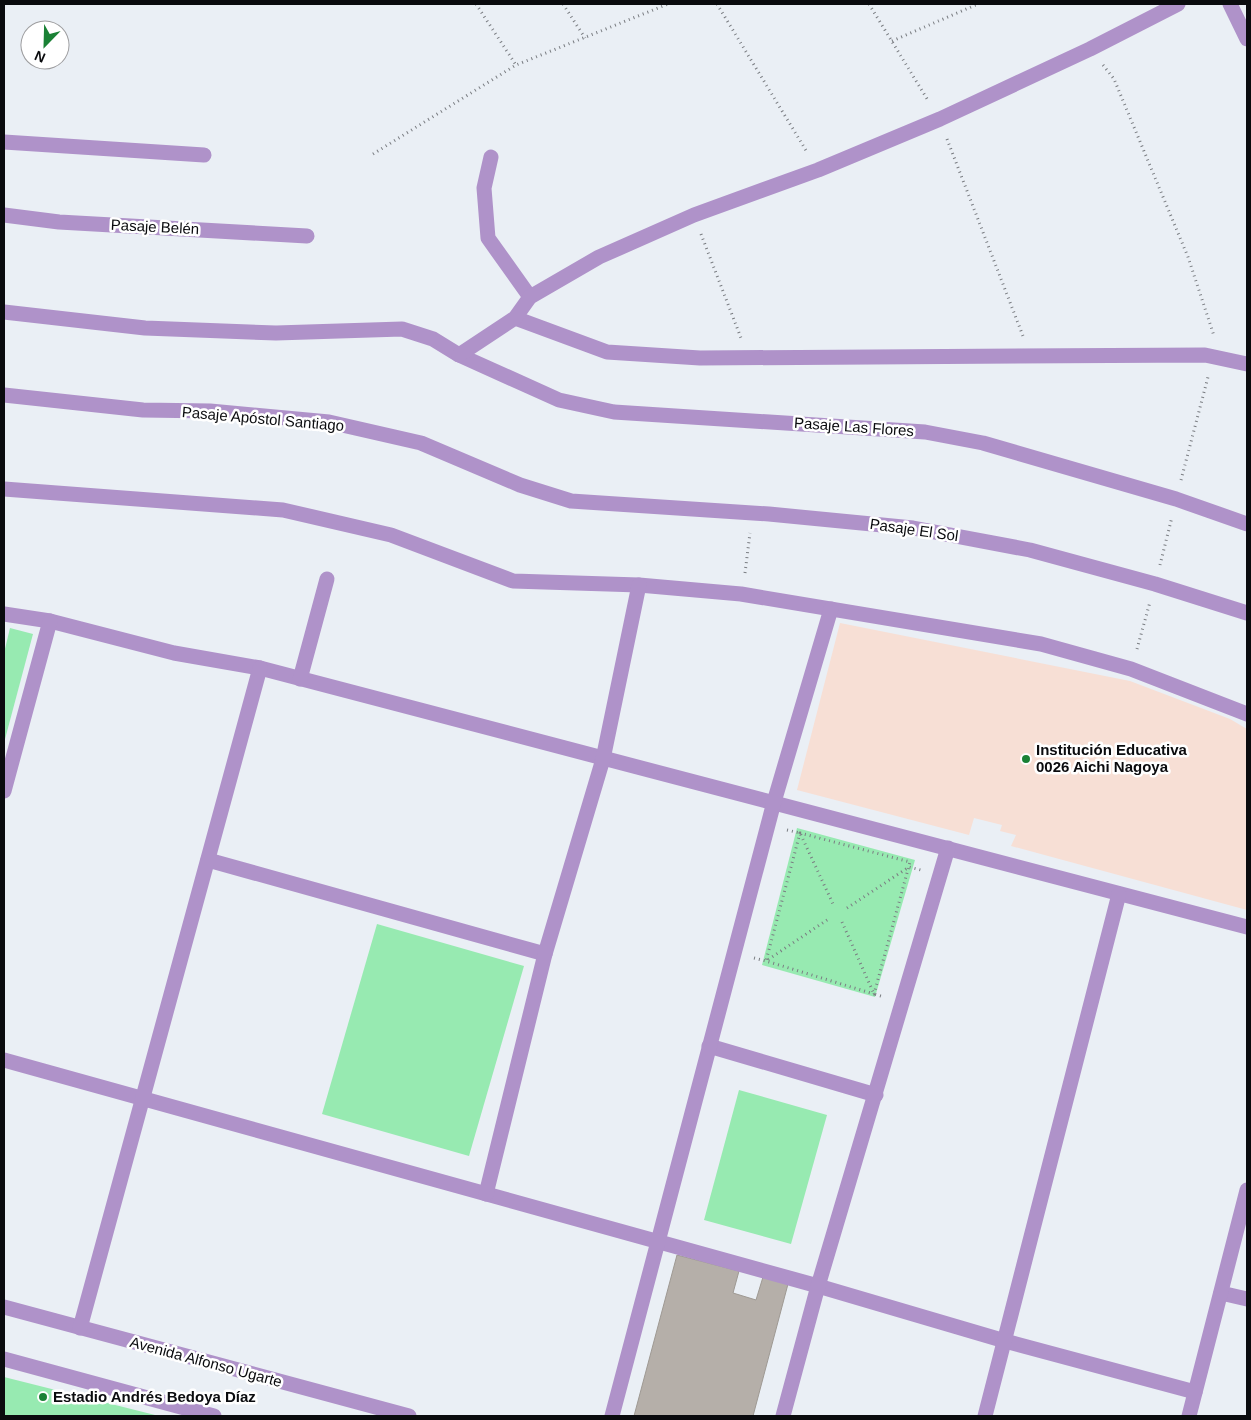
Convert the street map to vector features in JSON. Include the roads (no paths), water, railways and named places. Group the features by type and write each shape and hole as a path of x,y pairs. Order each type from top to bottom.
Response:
{"street":[{"path":"459,355 515,318 530,297 600,257 694,215 818,170 940,119 1090,49 1178,4"},
{"path":"1230,4 1247,39"},
{"path":"4,142 204,155"},
{"path":"491,157 484,188 488,238 530,297"},
{"name":"Pasaje Belén","path":"4,215 59,222 307,236"},
{"name":"Pasaje Las Flores","path":"4,312 145,328 276,333 402,329 433,339 459,355 559,400 614,412 925,432 983,443 1176,499 1247,524"},
{"path":"515,318 607,352 700,358 748,356 1205,354 1247,364"},
{"name":"Pasaje Apóstol Santiago","path":"4,395 143,410 210,411 329,422 421,443 520,485 571,501"},
{"path":"4,489 283,510 391,535 513,581 639,586 741,594 1041,644 1131,669 1247,714"},
{"name":"Pasaje El Sol","path":"571,501 768,514 912,528 1030,550 1155,584 1247,614"},
{"path":"300,679 327,578"},
{"path":"486,1194 545,954 604,758 639,586"},
{"path":"612,1416 774,802 831,609"},
{"path":"4,614 50,620 174,653 260,668 1247,927"},
{"path":"4,791 50,620"},
{"path":"80,1328 260,668"},
{"path":"783,1416 818,1286 948,848"},
{"path":"208,860 545,954"},
{"path":"985,1416 1120,894"},
{"path":"710,1046 876,1095"},
{"path":"4,1060 142,1100 818,1286 1005,1341 1195,1392"},
{"path":"1189,1416 1247,1190"},
{"path":"1221,1293 1247,1300"},
{"name":"Avenida Alfonso Ugarte","path":"4,1307 409,1416"},
{"path":"4,1360 214,1416"}],"place":[{"name":"Institución Educativa 0026 Aichi Nagoya","path":"1026,759"},
{"name":"Estadio Andrés Bedoya Díaz","path":"43,1397"}]}
